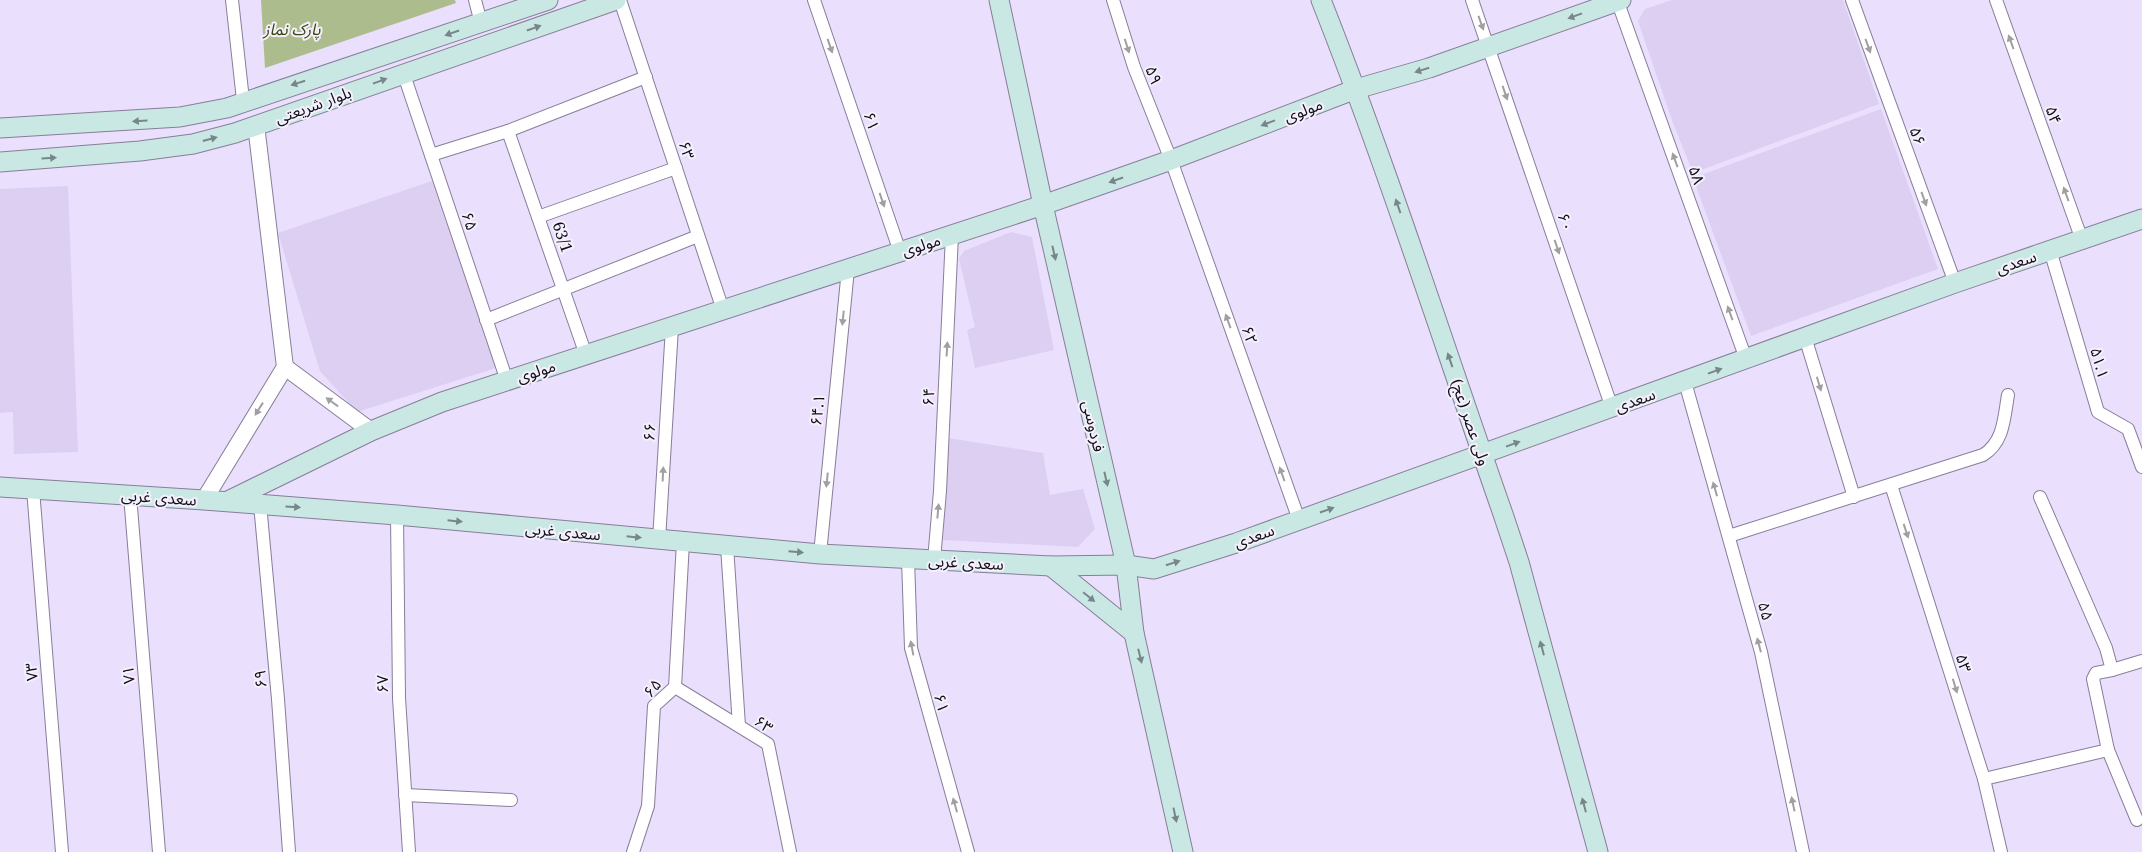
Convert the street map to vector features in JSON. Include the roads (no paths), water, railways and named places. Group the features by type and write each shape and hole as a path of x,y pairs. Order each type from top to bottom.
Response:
{"main road":[{"name":"بلوار شریعتی","path":"0,128 180,117 226,108 243,100 548,0"},
{"name":"بلوار شریعتی","path":"0,162 158,149 193,144 256,125 403,72 616,0"},
{"name":"فردوسی","path":"999,0 1043,205 1126,565 1134,633 1183,852"},
{"name":"ولی عصر (عج)","path":"1321,0 1356,89 1519,562 1598,852"},
{"name":"مولوی","path":"226,502 371,431 442,402 1043,205 1171,160 1356,89 1489,47 1619,0"},
{"path":"243,100 256,125"},
{"name":"سعدی","path":"1126,565 1154,569 1236,543 1955,283 2142,219"},
{"name":"سعدی غربی","path":"0,487 396,515 820,554 1051,566 1126,565"},
{"path":"1051,566 1134,633"}],"street":[{"path":"232,0 243,100"},
{"path":"475,0 481,23"},
{"name":"۶۳","path":"620,0 723,310"},
{"name":"۶۱","path":"814,0 900,252"},
{"name":"۵۹","path":"1112,0 1134,67 1171,160"},
{"name":"۶۰","path":"1472,0 1612,408"},
{"name":"۵۸","path":"1619,0 1746,359"},
{"name":"۵۶","path":"1852,0 1955,283"},
{"name":"۵۴","path":"1996,0 2082,240"},
{"name":"۶۵","path":"403,72 507,381"},
{"path":"431,155 508,131 646,77"},
{"path":"204,500 285,367 256,125"},
{"name":"63/1","path":"508,131 586,355"},
{"name":"۶۲","path":"1171,160 1299,520"},
{"path":"538,217 676,168"},
{"name":"۶۴","path":"934,560 940,491 952,235"},
{"path":"486,320 698,236"},
{"name":"۵۱.۱","path":"2050,250 2098,412 2128,429 2142,468"},
{"name":"۶۴.۱","path":"820,554 848,270"},
{"name":"۶۶","path":"659,540 672,327"},
{"path":"1805,337 1854,497"},
{"path":"285,367 371,431"},
{"name":"۵۵","path":"1685,382 1761,652 1803,852"},
{"path":"1729,536 1983,455 1992,449 1999,440 2008,395"},
{"name":"۵۳","path":"1891,485 1984,778 2001,852"},
{"name":"۷۳","path":"33,489 62,852"},
{"name":"۷۱","path":"130,495 159,852"},
{"path":"2040,497 2106,648 2112,670"},
{"name":"۶۹","path":"260,504 278,699 289,852"},
{"name":"۶۷","path":"396,515 398,698 409,852"},
{"name":"۶۵","path":"633,852 648,806 654,706 675,687 682,542"},
{"path":"727,546 739,726"},
{"name":"۶۱","path":"908,559 911,648 968,852"},
{"path":"2137,820 2108,750 2093,679 2096,673 2142,661"},
{"name":"۶۳","path":"675,687 768,744 790,852"},
{"path":"1984,778 2108,750"},
{"path":"405,795 512,800"}],"park label":[{"name":"پارک نماز","path":"292,29"}]}
